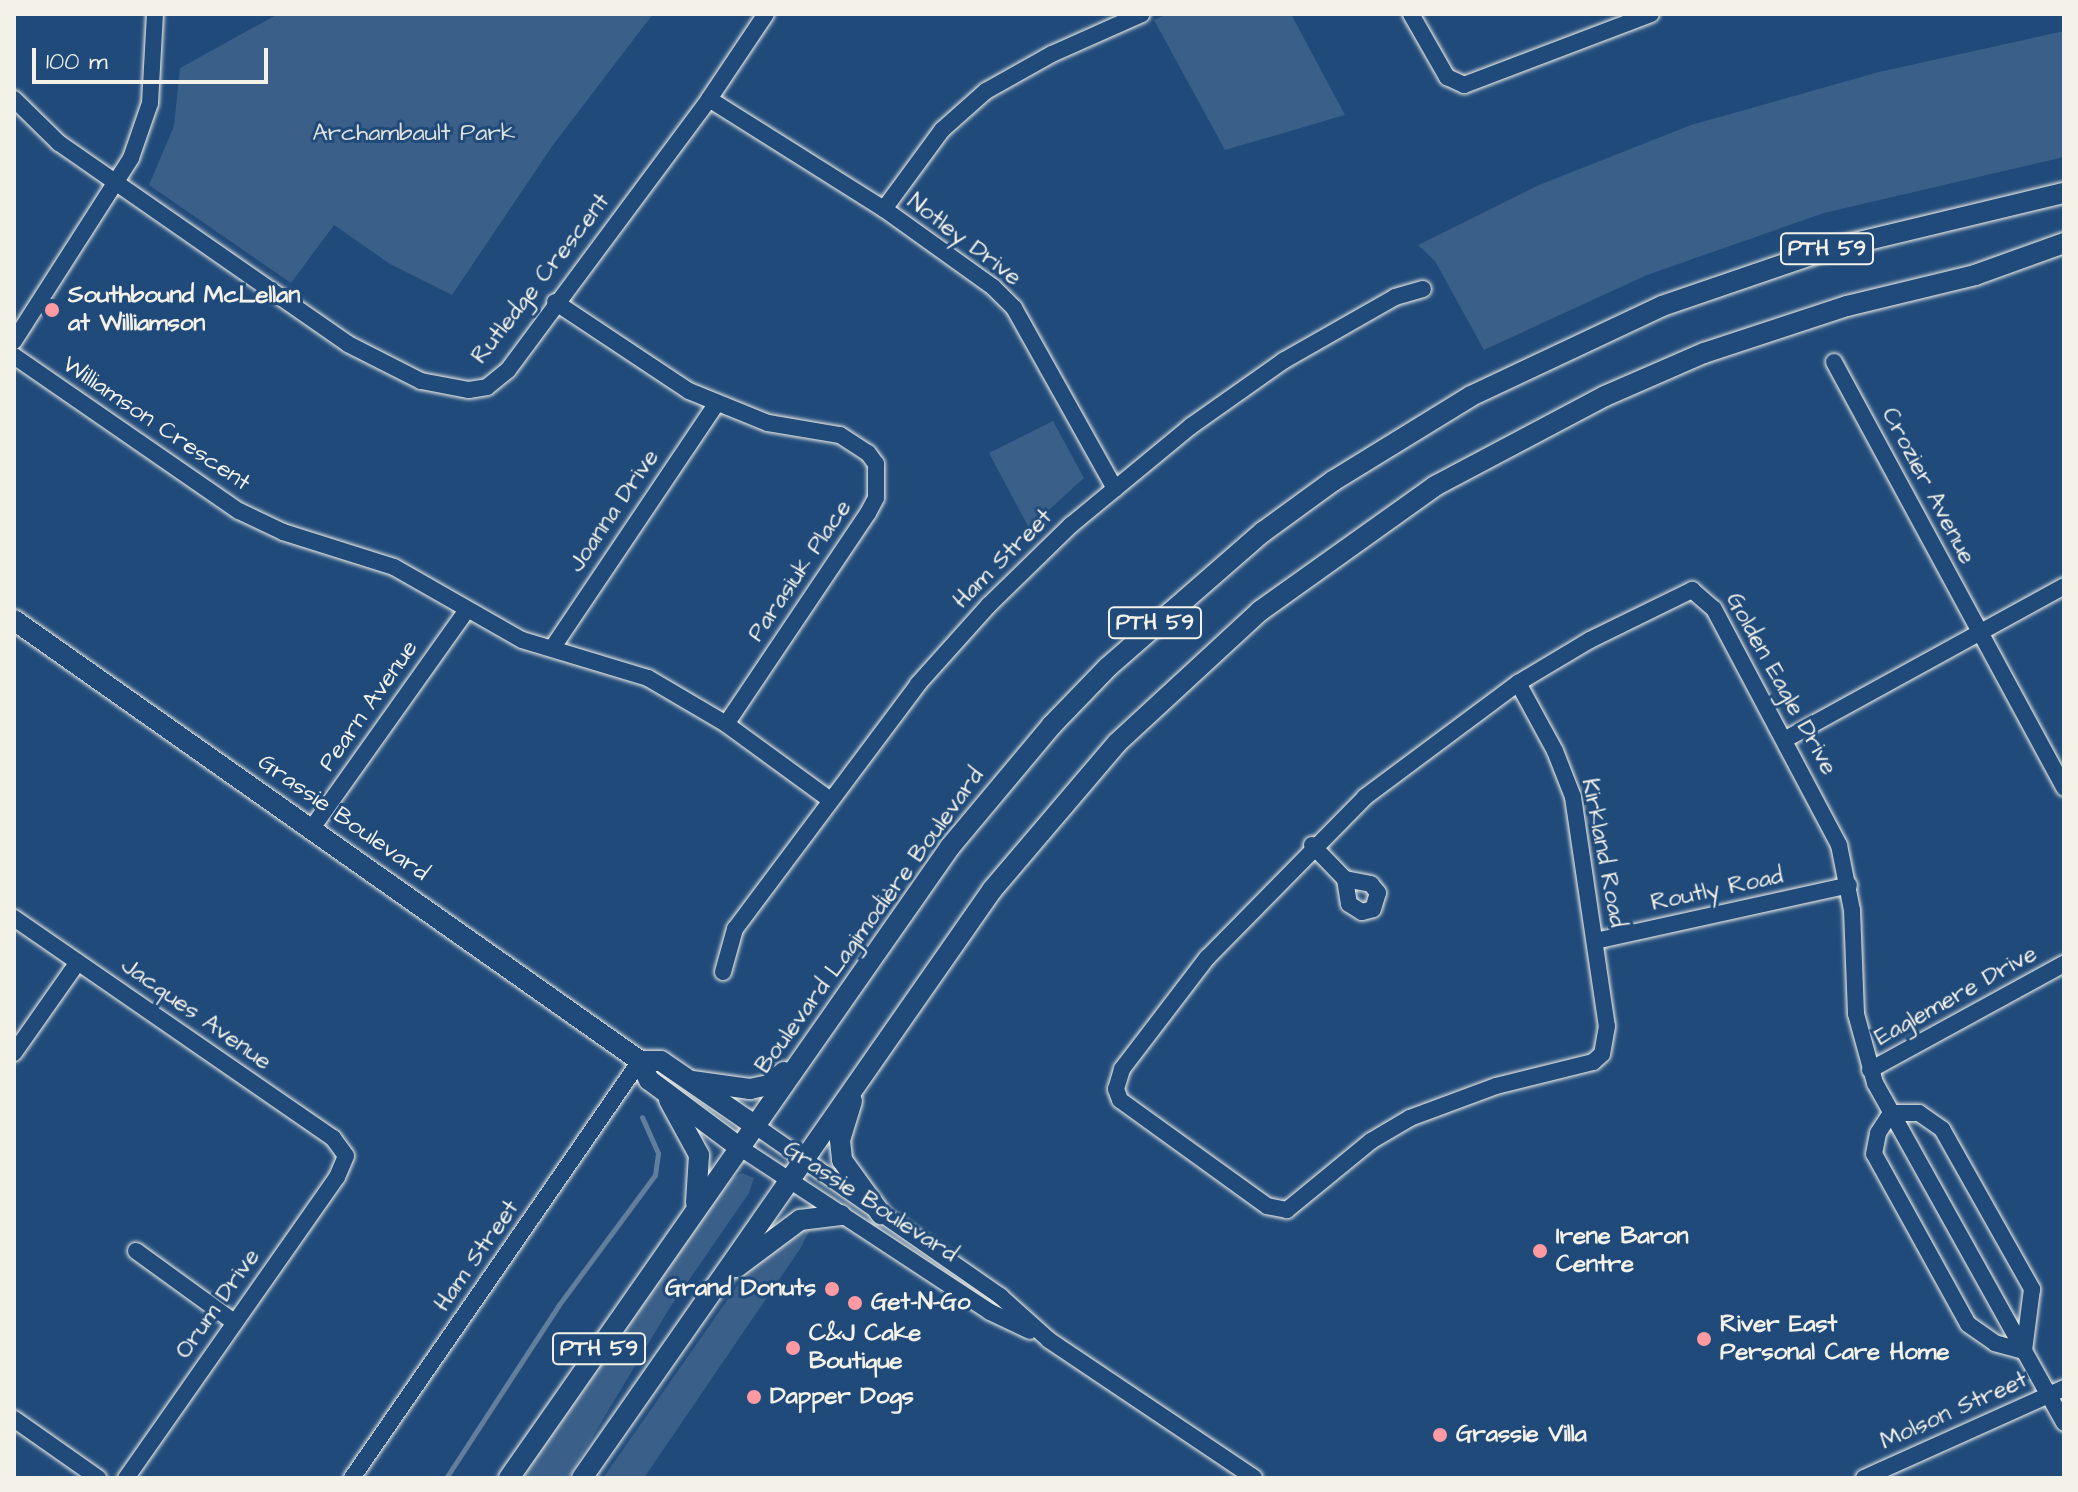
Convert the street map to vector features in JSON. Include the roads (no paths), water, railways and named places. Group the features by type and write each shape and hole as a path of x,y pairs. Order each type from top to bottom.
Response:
{"main road":[{"name":"Boulevard Lagimodière Boulevard","path":"509,1478 950,847 1051,726 1158,621 1333,481 1471,396 1662,306 1826,250 2064,193"},
{"name":"PTH 59","path":"582,1478 992,890 1117,743 1260,611 1363,533 1509,443 1704,353 1847,306 1975,275 2064,243"},
{"path":"1975,275 2064,256"},
{"name":"Grassie Boulevard","path":"14,620 640,1061 649,1080 739,1147"},
{"path":"692,1081 750,1089 769,1085 819,1033"},
{"name":"Grassie Boulevard","path":"640,1061 661,1061 754,1125"},
{"path":"863,1074 840,1140 849,1176 881,1214"},
{"path":"662,1090 701,1164 688,1219"},
{"path":"713,1288 789,1226 808,1217 841,1215"}],"street":[{"path":"14,341 118,183 150,103 155,14"},
{"name":"Rutledge Crescent","path":"14,99 59,143 348,344 421,381 469,390 487,387 508,370 555,302 709,99 766,14"},
{"path":"884,209 942,130 986,91 1052,54 1142,14"},
{"path":"1411,14 1447,77 1464,85 1642,15"},
{"name":"Notley Drive","path":"709,99 884,209 993,287 1014,308 1115,489"},
{"name":"Ham Street","path":"723,972 735,929 829,799 963,633 1115,489 1283,361 1395,297 1423,289"},
{"name":"Parasiuk Place","path":"555,302 662,375 716,404 768,423 840,435 868,453 879,480 868,513 726,724"},
{"name":"Williamson Crescent","path":"14,356 239,511 283,532 394,567 466,611 522,640 648,678 726,724 829,799"},
{"name":"Crozier Avenue","path":"1834,362 1979,634"},
{"name":"Joanna Drive","path":"553,647 716,404"},
{"path":"1786,739 2064,586"},
{"name":"Golden Eagle Drive","path":"1608,1042 1593,1062 1496,1086 1410,1118 1338,1166 1294,1209 1267,1206 1130,1109 1116,1089 1122,1069 1171,1002 1244,915 1312,845 1419,753 1518,683 1590,640 1692,590 1714,609 1786,739 1839,845 1849,885 1856,1014 1870,1070 2024,1351 2056,1391 2064,1423"},
{"name":"Pearn Avenue","path":"312,828 466,611"},
{"path":"1979,634 2064,788"},
{"name":"Kirkland Road","path":"1518,683 1555,751 1573,797 1608,1042"},
{"path":"1312,845 1345,879"},
{"name":"Routly Road","path":"1595,941 1849,885"},
{"name":"Jacques Avenue","path":"14,918 333,1138 346,1156"},
{"path":"14,1053 78,962"},
{"name":"Eaglemere Drive","path":"1870,1070 2064,964"},
{"name":"Ham Street","path":"352,1478 640,1061"},
{"path":"1891,1113 1919,1113 1942,1129 2032,1289 2032,1318 2024,1351 1995,1343 1968,1324 1874,1154 1878,1133 1891,1113"},
{"name":"Grassie Boulevard","path":"754,1125 1000,1296 1049,1340 1254,1478"},
{"name":"Grassie Boulevard","path":"739,1147 990,1312 1049,1340"},
{"name":"Orum Drive","path":"126,1478 337,1177 346,1156"},
{"path":"136,1251 234,1322"},
{"name":"Molson Street","path":"1864,1478 2056,1391"},
{"path":"14,1419 98,1478"}],"waterway":[{"path":"446,1478 558,1306 655,1175 658,1153 642,1117"}],"place":[{"name":"Southbound McLellan at Williamson","path":"52,310"},
{"name":"Irene Baron Centre","path":"1540,1251"},
{"name":"Grand Donuts","path":"832,1289"},
{"name":"Get-N-Go","path":"855,1303"},
{"name":"River East Personal Care Home","path":"1704,1339"},
{"name":"C&J Cake Boutique","path":"793,1348"},
{"name":"Dapper Dogs","path":"754,1397"},
{"name":"Grassie Villa","path":"1440,1435"}],"park label":[{"name":"Archambault Park","path":"414,134"}]}
